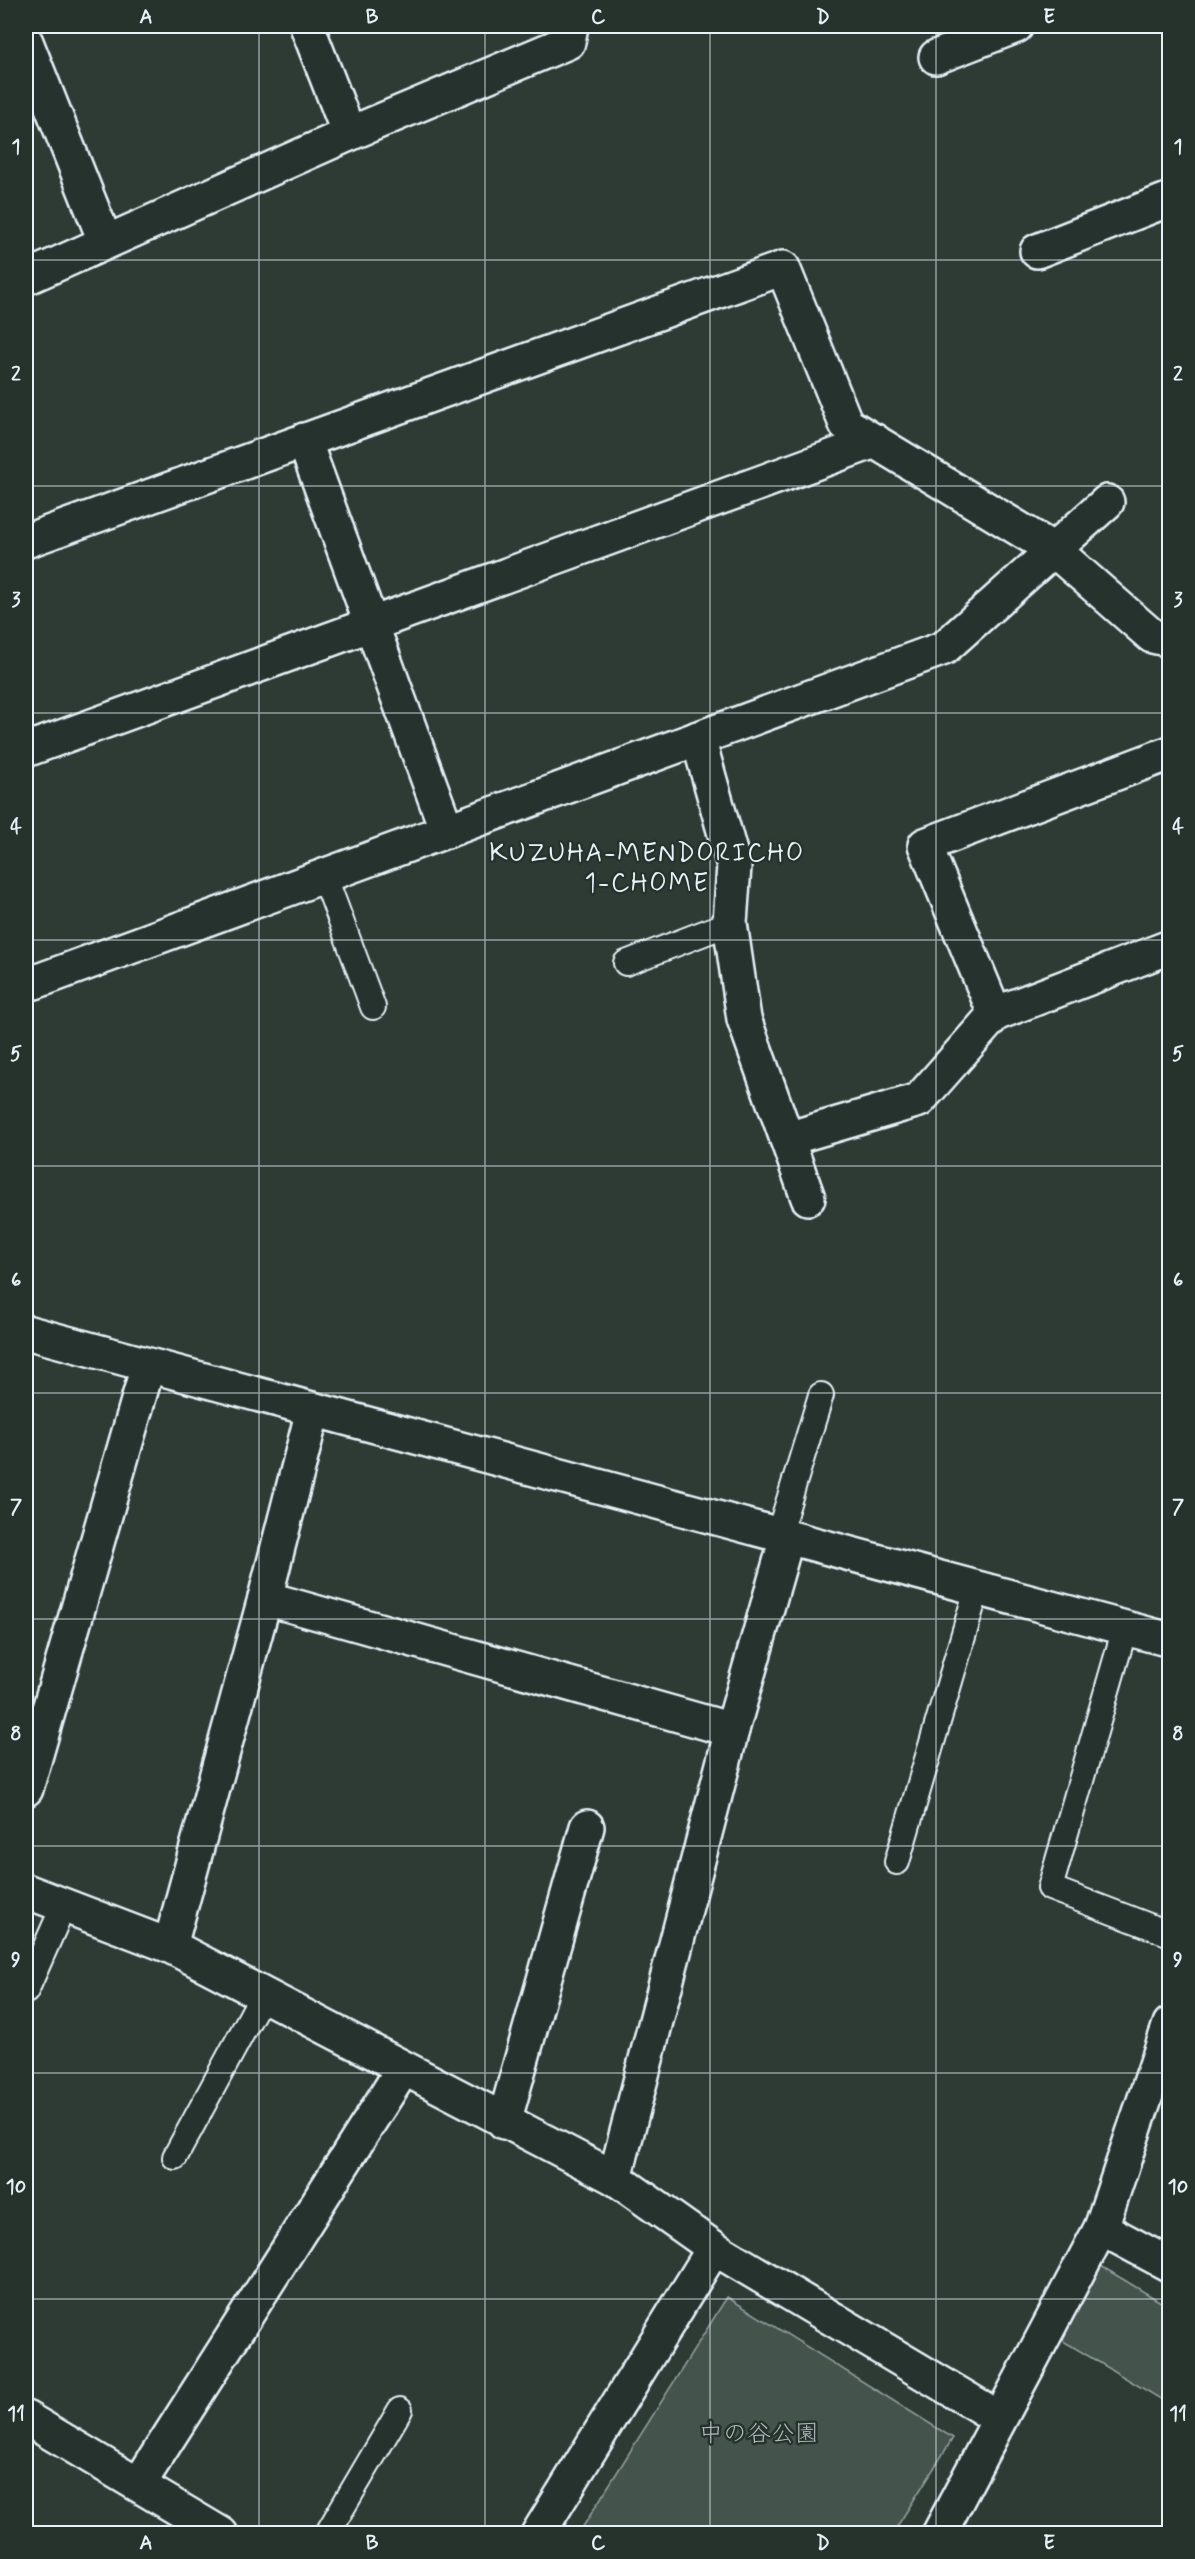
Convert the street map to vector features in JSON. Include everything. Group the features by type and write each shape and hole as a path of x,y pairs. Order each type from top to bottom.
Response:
{"street":[{"path":"307,26 349,134"},
{"path":"26,278 349,134 568,42 571,26"},
{"path":"936,57 1016,26"},
{"path":"26,42 105,241"},
{"path":"1037,251 1170,199"},
{"path":"26,541 783,267 846,424 1054,550 1152,636 1170,640"},
{"path":"304,440 447,831"},
{"path":"26,750 875,441"},
{"path":"26,979 35,982 944,648 1107,502"},
{"path":"698,738 734,866 730,923 744,1019 808,1198"},
{"path":"995,1014 925,845 1170,753"},
{"path":"787,1139 919,1101 995,1014 1170,947"},
{"path":"26,1332 1170,1640"},
{"path":"26,1789 148,1365"},
{"path":"170,1946 265,1598 313,1410"},
{"path":"615,2178 783,1537"},
{"path":"265,1598 732,1730"},
{"path":"504,2122 587,1827"},
{"path":"26,1891 170,1946 262,1996 615,2178 714,2248 999,2418"},
{"path":"939,2534 1101,2228 1168,2032"},
{"path":"139,2484 403,2069"},
{"path":"1101,2228 1170,2265"},
{"path":"538,2534 714,2248"},
{"path":"26,2418 221,2534"}],"lane":[{"path":"324,875 373,1007"},
{"path":"626,963 730,923"},
{"path":"783,1537 821,1395"},
{"path":"897,1862 977,1588"},
{"path":"1125,1628 1050,1888 1170,1934"},
{"path":"26,1991 64,1905"},
{"path":"175,2157 262,1996"},
{"path":"327,2534 400,2410"}],"green space":[{"path":"1101,2266 1169,2307 1169,2404 1058,2338"},
{"name":"中の谷公園","path":"727,2297 953,2438 893,2533 579,2533"}],"district":[{"name":"KUZUHA-MENDORICHO 1-CHOME","path":"647,869"}]}
